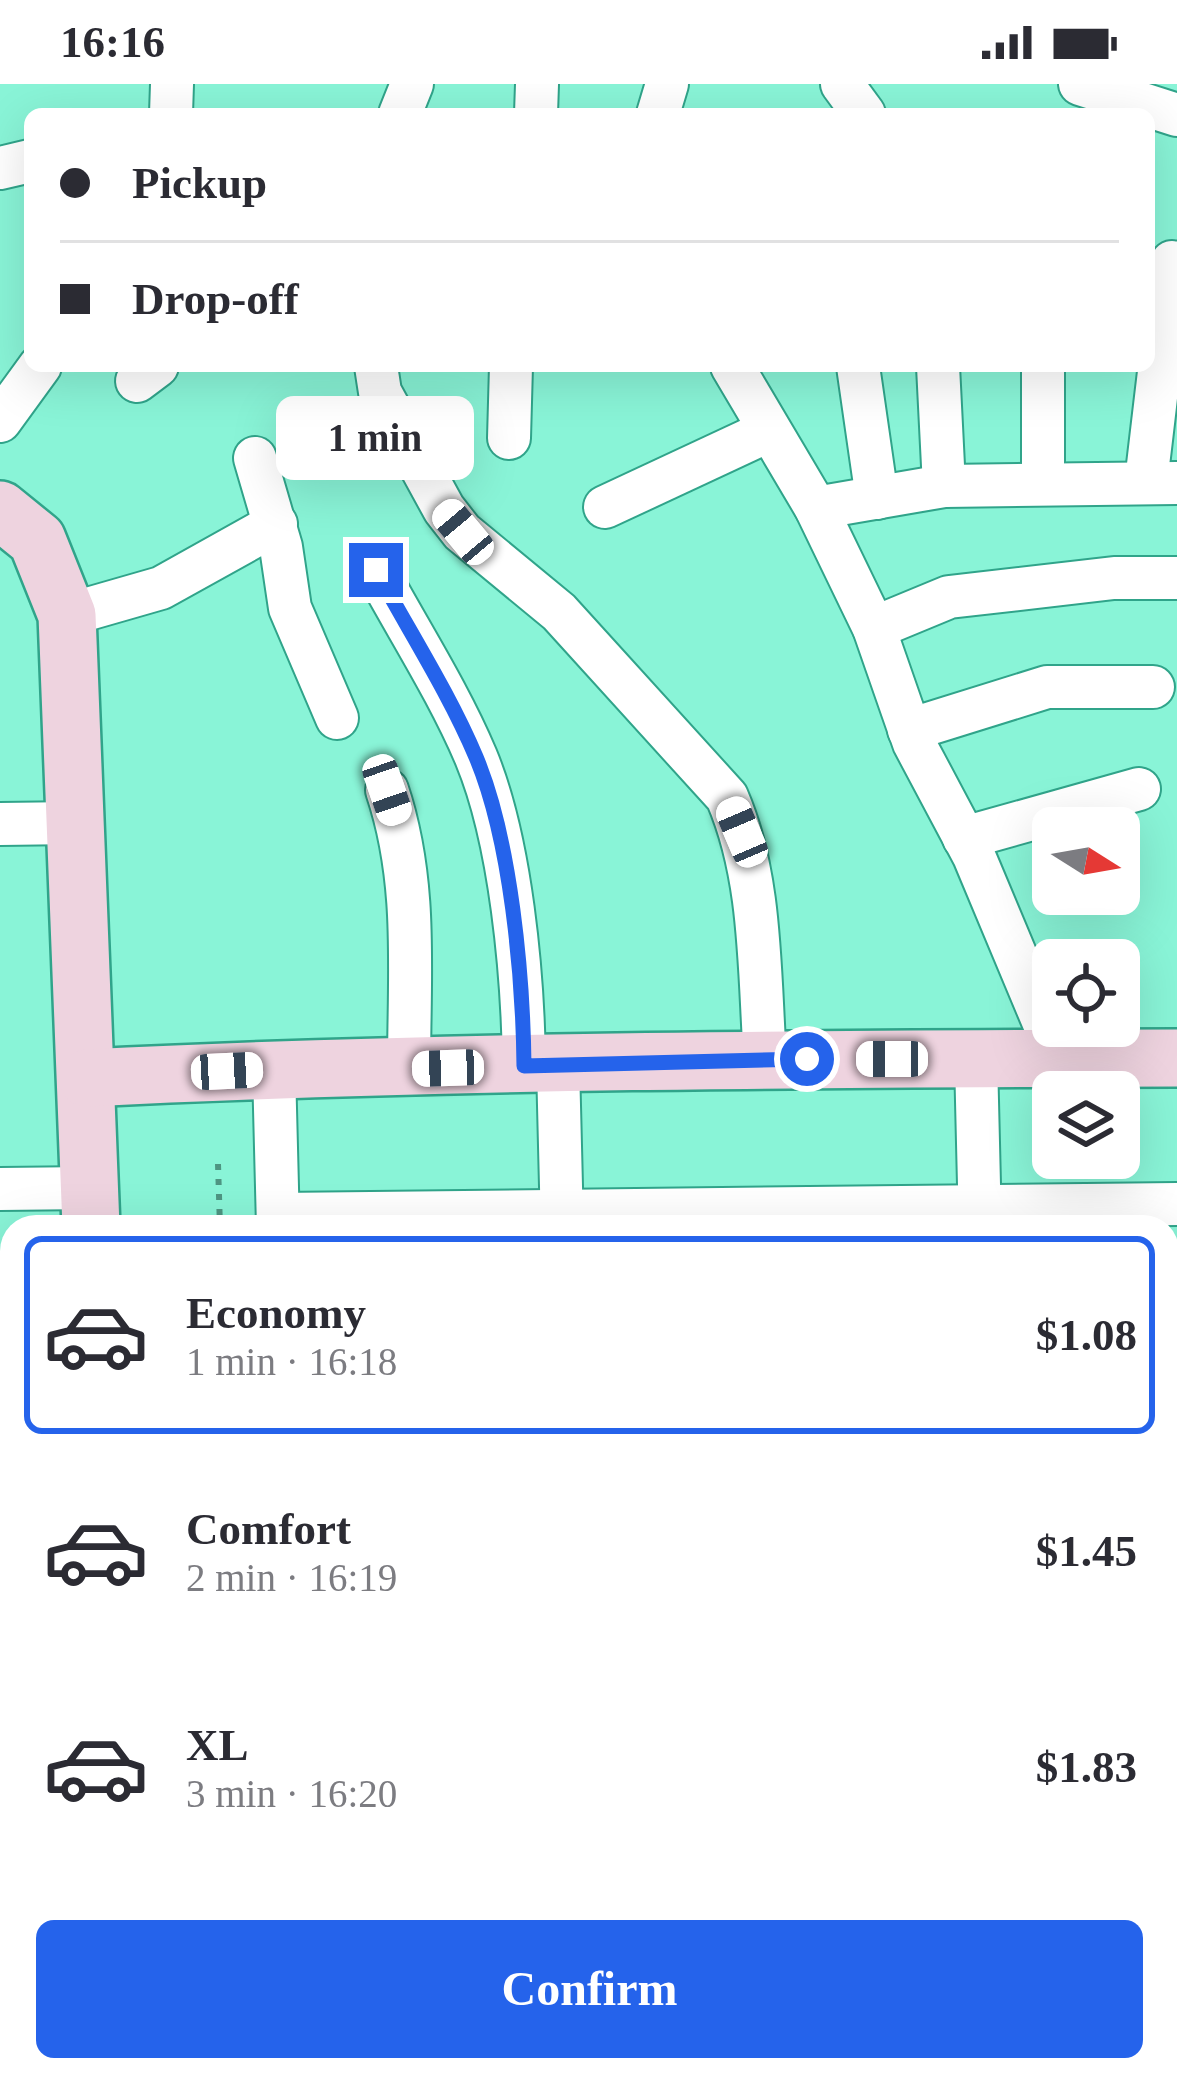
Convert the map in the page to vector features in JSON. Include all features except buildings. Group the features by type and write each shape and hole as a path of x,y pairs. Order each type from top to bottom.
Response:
{"street":[{"path":"1080,84 1177,115"},
{"path":"816,508 944,486 1161,483 1166,260"},
{"path":"0,421 36,372"},
{"path":"377,372 380,392 443,509 463,532 545,598 727,797 742,832 752,880 765,1059"},
{"path":"509,438 511,372"},
{"path":"735,372 816,508 874,628 909,730 1046,1017 1059,1058"},
{"path":"859,372 877,498"},
{"path":"938,372 944,486"},
{"path":"1043,372 1043,483"},
{"path":"605,507 768,431"},
{"path":"255,458 276,524 290,608 337,718"},
{"path":"0,510 37,540 68,614 90,1208 0,1189"},
{"path":"68,614 161,588 276,524"},
{"path":"376,570 477,759 504,863 523,1001 541,1065 560,1215"},
{"path":"874,628 949,597 1114,578 1177,578"},
{"path":"909,730 1047,687 1153,687"},
{"path":"964,838 1139,788"},
{"path":"387,790 406,845 409,879 410,1069"},
{"path":"0,824 76,823"},
{"path":"87,1078 274,1069 765,1059 1177,1058"},
{"path":"976,1059 980,1215"},
{"path":"274,1069 278,1215"},
{"path":"996,1215 1177,1204"}],"path":[{"path":"218,1164 220,1215"}],"route":[{"path":"376,570 477,759 504,863 523,1001 524,1066 807,1059"}]}
